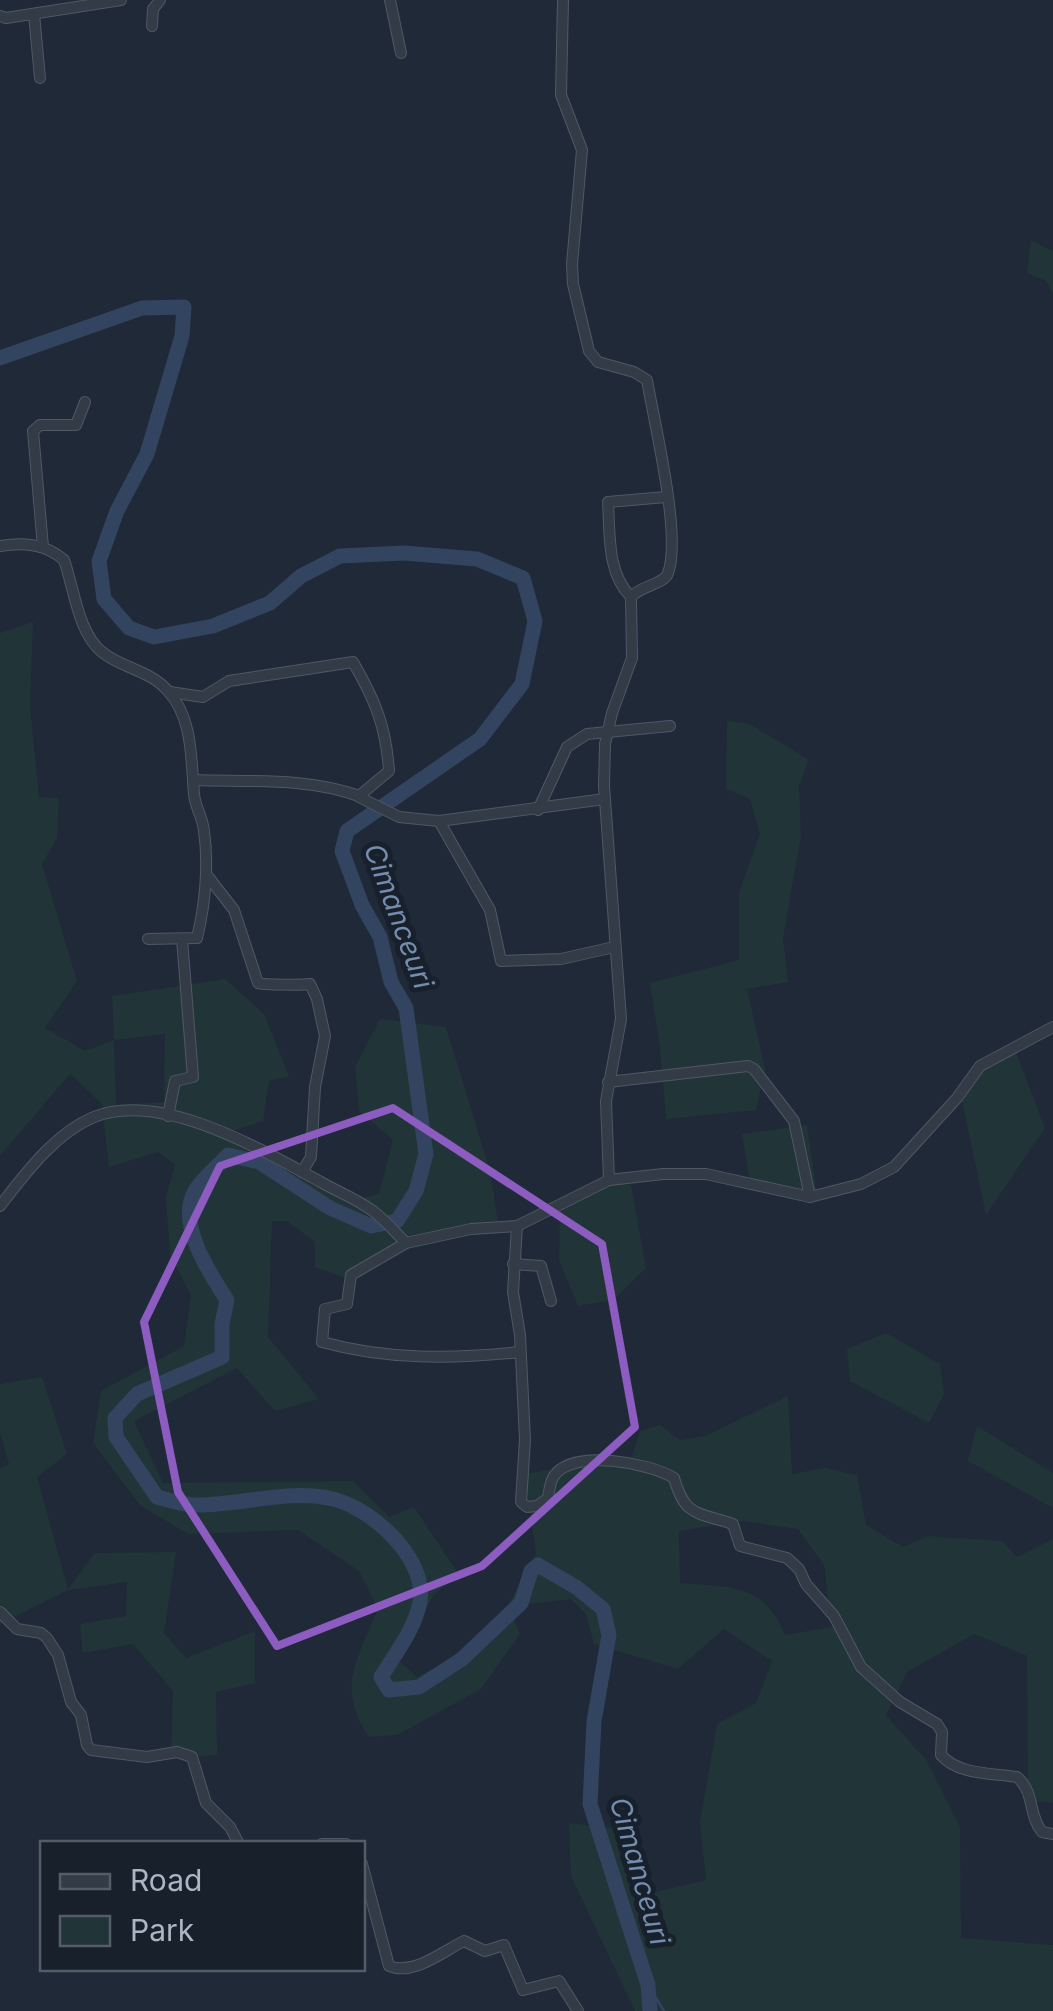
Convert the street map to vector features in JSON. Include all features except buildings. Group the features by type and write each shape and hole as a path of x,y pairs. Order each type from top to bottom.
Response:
{"street":[{"path":"0,16 121,0"},
{"path":"152,26 154,9 160,0"},
{"path":"390,0 402,53"},
{"path":"563,0 561,95 582,150 573,284 589,351 598,362 634,372 647,380 666,474 671,542 668,573 663,581 639,588 630,597"},
{"path":"34,14 40,78"},
{"path":"42,547 34,431 40,425 76,425 85,402"},
{"path":"609,1180 608,1082 621,1020 605,799 607,734 632,658 630,597 618,583 608,502 666,497"},
{"path":"0,546 42,547 64,560 83,622 99,650 151,675 170,692 185,724 192,754 194,800 204,828 206,874 197,938 148,939"},
{"path":"170,692 203,697 229,681 352,662 373,698 387,735 388,771 358,796 340,789 271,781 194,780"},
{"path":"538,810 566,747 587,734 670,726"},
{"path":"359,797 399,816 439,821 605,799"},
{"path":"439,821 490,910 501,961 561,958 614,947"},
{"path":"206,874 234,910 258,983 284,982 297,987 310,984 318,999 325,1036 315,1088 311,1158 302,1172"},
{"path":"168,1116 174,1081 193,1077 182,939"},
{"path":"520,1352 453,1359 367,1354 322,1342 325,1310 347,1304 351,1275 406,1243 471,1229 517,1226 609,1180 706,1174 810,1196 861,1184 894,1167 957,1098 980,1066 1053,1027"},
{"path":"608,1082 748,1066 754,1069 794,1121 810,1196"},
{"path":"0,1206 52,1147 94,1117 130,1111 168,1116 230,1135 372,1210 406,1243"},
{"path":"517,1226 512,1292 525,1440 520,1502 527,1507 537,1506 548,1498 552,1477 564,1466 582,1460 658,1468 674,1478 680,1500 688,1510 733,1524 740,1546 787,1558 799,1569 806,1584 834,1616 861,1667 900,1702 937,1724 942,1732 941,1755 946,1762 956,1768 1017,1777 1030,1792 1036,1826 1053,1834 1053,1843"},
{"path":"513,1264 541,1266 551,1302"},
{"path":"0,1612 17,1629 47,1638 58,1656 91,1750 147,1756 177,1752 192,1757 206,1802 224,1819 237,1841"},
{"path":"365,1876 388,1966 393,1970 412,1968 464,1940 485,1950 504,1945 523,1990 559,1980 578,2011"}],"highlighted area":[{"path":"393,1108 602,1244 635,1427 482,1566 277,1646 178,1492 144,1322 220,1166"}],"green space":[{"path":"1031,240 1053,251 1053,294 1046,281 1027,273"},
{"path":"33,622 30,706 39,797 59,798 57,838 42,864 77,981 45,1028 85,1051 114,1040 112,996 225,979 264,1014 289,1076 269,1081 263,1121 229,1132 231,1141 281,1154 348,1201 379,1194 393,1140 359,1111 355,1067 380,1019 446,1027 490,1171 499,1229 403,1247 351,1280 315,1267 315,1242 287,1221 272,1221 268,1337 319,1399 275,1411 237,1368 134,1421 163,1483 353,1481 389,1517 414,1507 458,1573 433,1596 399,1661 417,1677 453,1658 507,1607 536,1554 525,1474 632,1456 640,1431 660,1425 680,1440 705,1436 788,1396 792,1474 825,1468 857,1475 866,1525 903,1547 928,1536 1002,1541 1017,1557 1053,1539 1053,1803 1028,1800 1027,1656 974,1634 907,1672 886,1715 927,1761 960,1827 961,1938 1053,1945 1053,2011 635,2011 571,1876 569,1823 621,1829 642,1895 706,1880 700,1822 717,1724 756,1703 772,1661 724,1629 678,1669 594,1644 586,1614 571,1599 508,1607 520,1634 481,1689 397,1735 369,1737 353,1703 353,1673 378,1609 359,1571 298,1530 188,1534 140,1505 93,1443 101,1391 184,1346 191,1296 170,1254 166,1197 175,1165 158,1152 109,1167 102,1104 70,1074 0,1156 0,633","holes":["165,1034 164,1102 116,1105 114,1040","743,1521 798,1529 824,1565 832,1627 785,1635 767,1605 743,1591 680,1583 679,1531"]},
{"path":"727,721 750,724 809,760 799,786 801,836 783,938 788,982 747,989 765,1069 756,1110 666,1119 650,983 739,960 739,892 760,834 750,799 726,789"},
{"path":"1014,1047 1045,1128 986,1215 961,1096 981,1070"},
{"path":"807,1125 817,1195 750,1182 742,1134"},
{"path":"606,1183 631,1185 646,1268 613,1300 578,1306 559,1260 560,1206"},
{"path":"886,1333 940,1364 944,1394 929,1423 850,1381 847,1349"},
{"path":"42,1377 67,1454 37,1477 68,1589 95,1553 176,1552 164,1633 186,1658 255,1631 255,1683 216,1692 217,1755 171,1758 173,1691 133,1644 83,1653 80,1624 126,1616 127,1582 68,1590 0,1624 0,1469 9,1464 0,1432 0,1384"},
{"path":"977,1426 1053,1473 1053,1508 968,1461"}],"waterway":[{"name":"Cimanceuri","path":"0,358 142,308 184,307 182,336 147,454 117,511 99,561 104,599 129,628 154,637 213,626 270,603 301,576 340,556 404,553 477,559 523,578 535,621 522,684 480,739 347,831 342,851 362,905 380,937 391,982 406,1008 426,1154 416,1191 397,1221 371,1226 330,1208 259,1162 228,1155 195,1191 190,1204 192,1233 227,1300 222,1357 137,1394 115,1418 116,1437 157,1497 195,1505 316,1496 349,1505 382,1526 409,1557 421,1592 411,1628 381,1677 389,1690 419,1687 462,1659 521,1603 531,1571 538,1565 576,1587 603,1609 609,1635 594,1721 590,1804 648,1985 650,2011"},
{"path":"648,1985 664,2011"}]}
